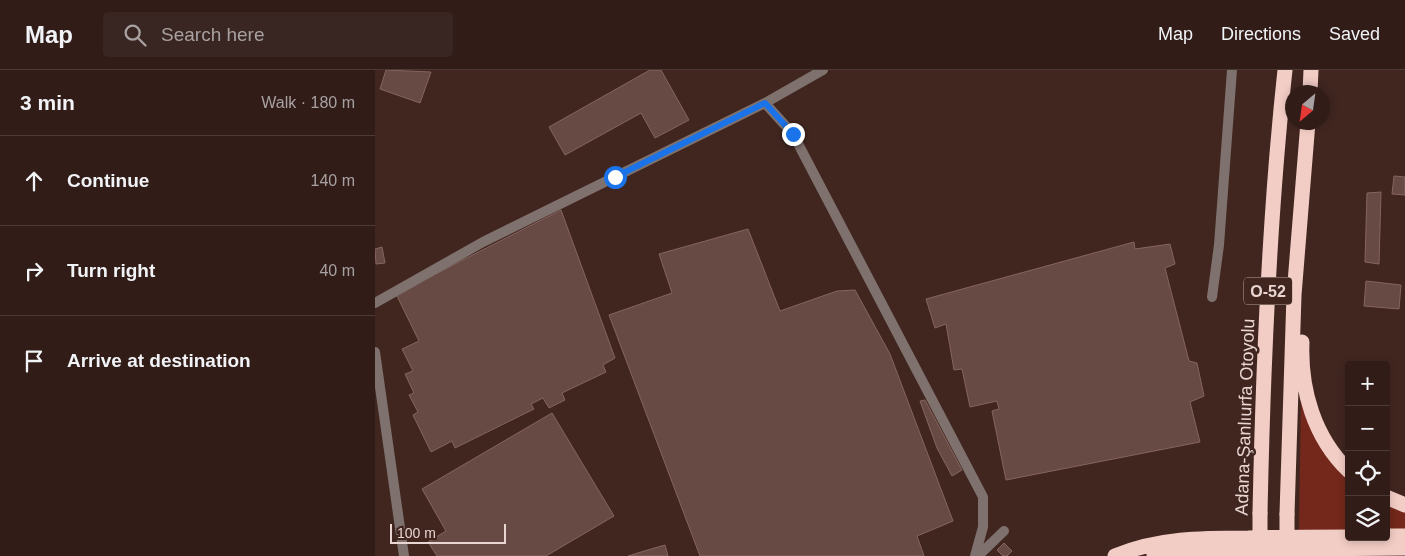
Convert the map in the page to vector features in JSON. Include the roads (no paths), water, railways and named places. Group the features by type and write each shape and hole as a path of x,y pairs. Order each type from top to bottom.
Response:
{"highway":[{"name":"Adana-Şanlıurfa Otoyolu","path":"1260,556 1268,279 1277,141 1285,70"},
{"path":"1310,85 1311,70"},
{"name":"O-52","path":"1287,556 1294,295 1306,130"},
{"path":"1302,197 1304,292 1301,356 1305,390 1315,421 1330,450 1345,467"},
{"path":"1390,499 1405,505"},
{"path":"1390,536 1405,536"},
{"path":"1115,556 1155,544 1193,538 1345,537"},
{"path":"1154,556 1199,550 1405,548"}],"street":[{"path":"375,303 483,242 765,103 823,70"},
{"path":"1212,297 1219,245 1233,70"},
{"path":"765,103 793,134 801,148 983,497 983,527 976,556"},
{"path":"375,352 404,556"},
{"path":"976,556 1004,531"}]}
